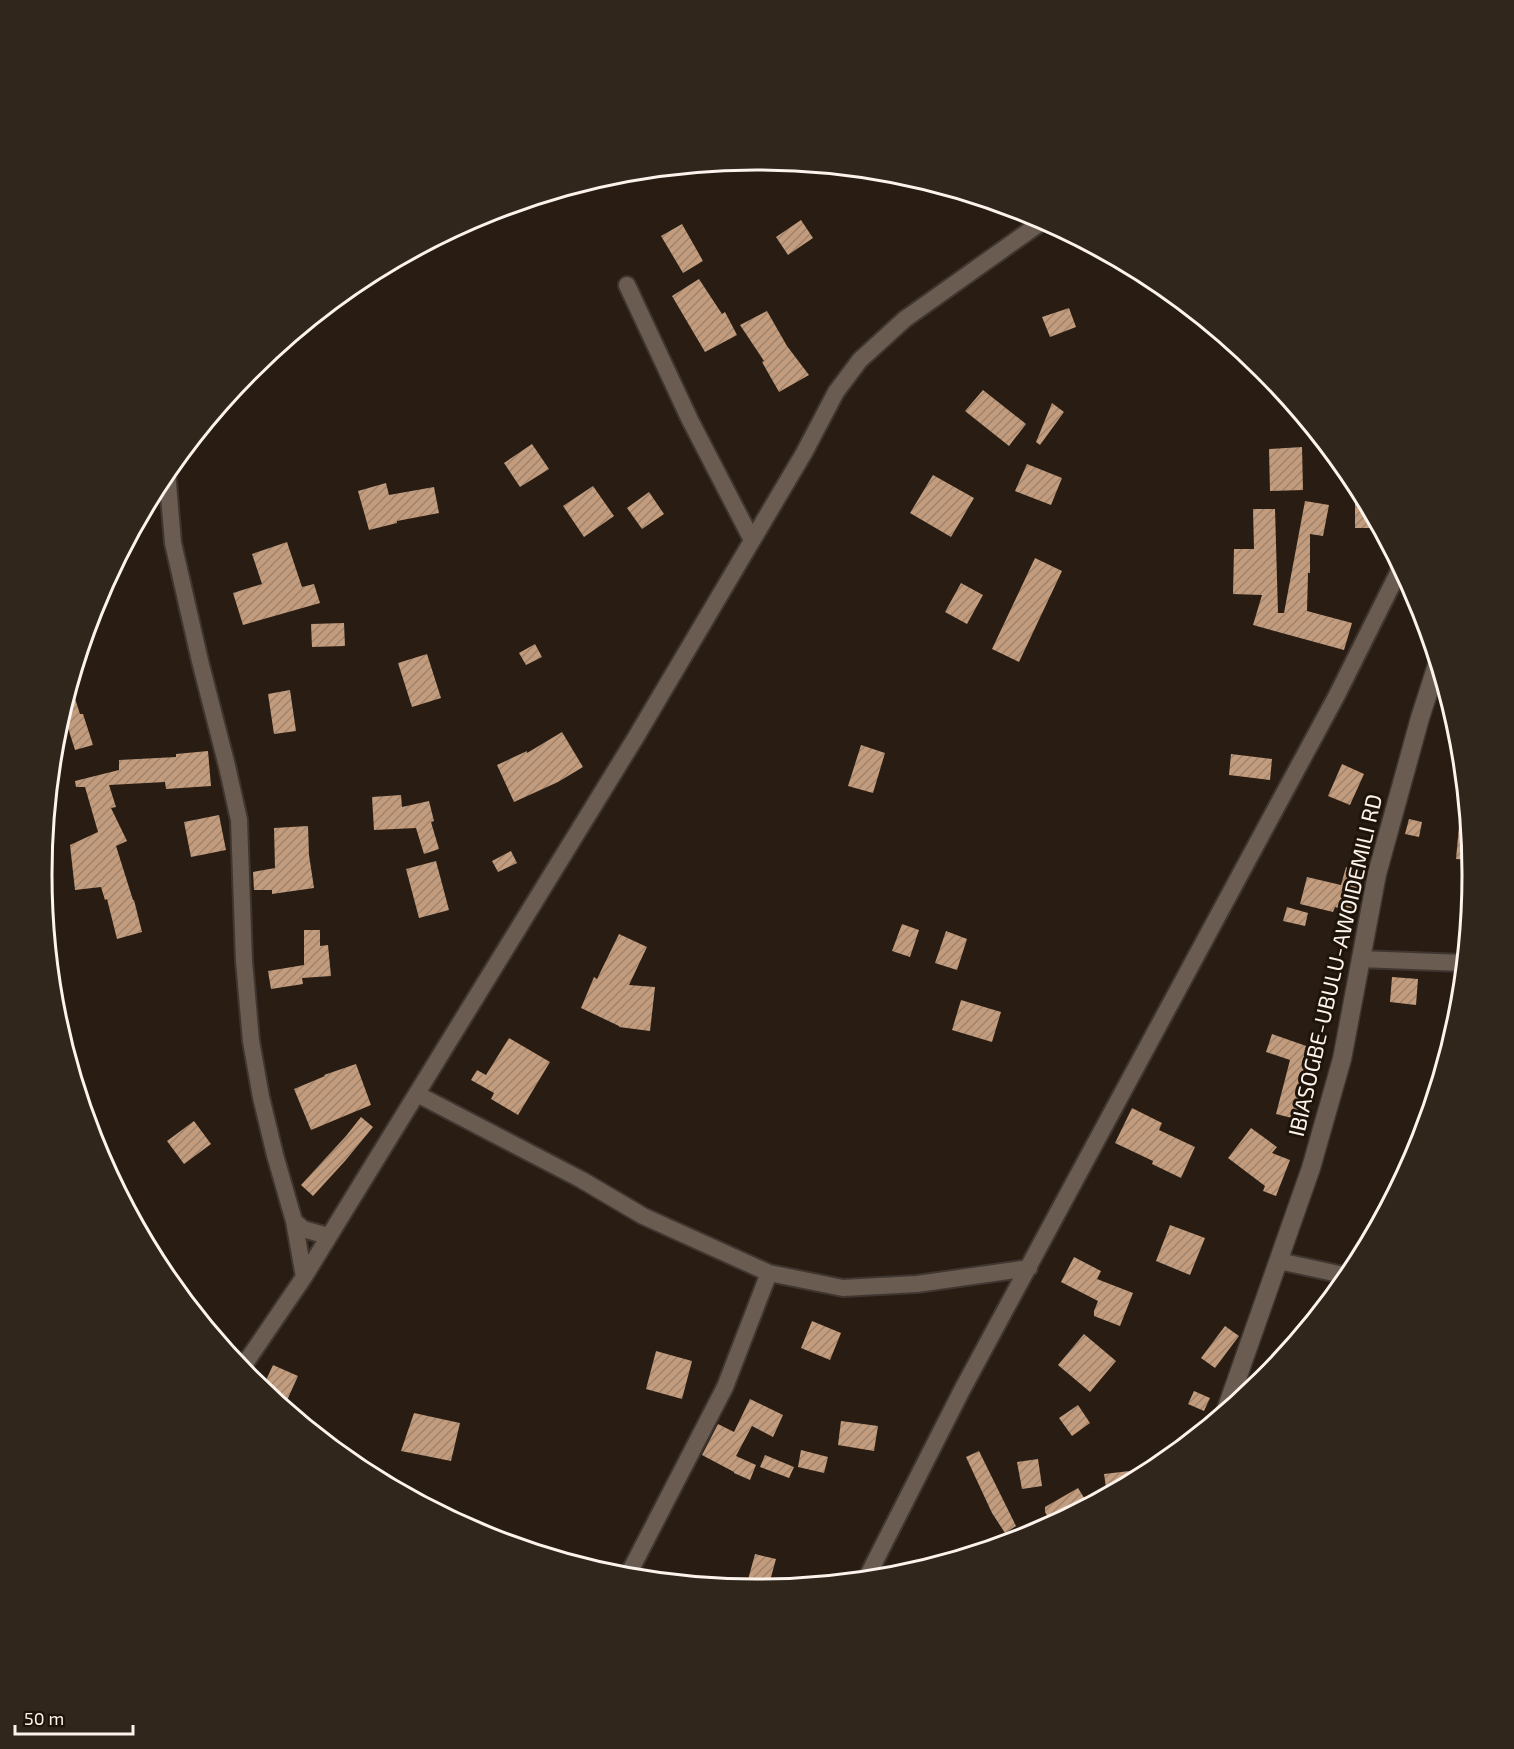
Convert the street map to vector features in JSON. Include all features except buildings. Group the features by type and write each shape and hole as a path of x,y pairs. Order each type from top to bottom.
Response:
{"street":[{"path":"247,1360 304,1276 636,738 804,453 836,392 860,360 906,318 1034,227"},
{"path":"627,285 690,420 752,540"},
{"path":"168,487 173,543 239,820 243,962 251,1041 267,1120 294,1221 304,1276"},
{"path":"871,1569 962,1390 1337,695 1395,577"},
{"name":"IBIASOGBE-UBULU-AWOIDEMILI RD","path":"1231,1395 1311,1168 1342,1059 1377,874 1433,678"},
{"path":"1360,959 1455,963"},
{"path":"417,1094 563,1170 643,1216 769,1273 843,1288 917,1284 1029,1268"},
{"path":"294,1221 303,1229 328,1236"},
{"path":"1279,1261 1337,1274"},
{"path":"632,1567 725,1388 769,1273"}]}
